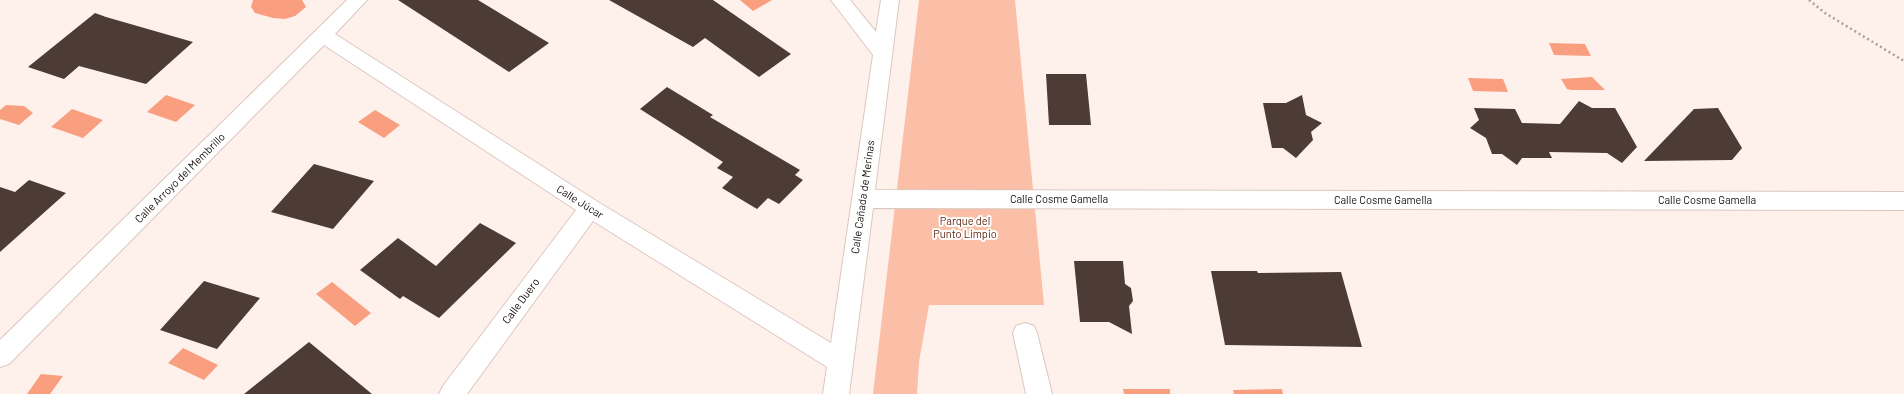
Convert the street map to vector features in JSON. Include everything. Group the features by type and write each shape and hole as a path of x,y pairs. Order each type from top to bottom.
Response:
{"street":[{"name":"Calle Arroyo del Membrillo","path":"0,356 324,36 358,0"},
{"path":"840,0 882,53"},
{"name":"Calle Cañada de Merinas","path":"836,394 890,0"},
{"name":"Calle Júcar","path":"324,36 590,208 840,362"},
{"name":"Calle Cosme Gamella","path":"862,199 1904,201"},
{"name":"Calle Duero","path":"452,394 590,208"},
{"path":"1025,333 1039,394"}],"path":[{"path":"1809,0 1825,13 1904,61"}],"green space":[{"name":"Parque del Punto Limpio","path":"919,0 1015,0 1044,305 929,305 919,362 917,394 873,394"}],"shaded area":[{"path":"253,0 302,0 306,7 295,16 285,19 273,18 255,13 251,7"},
{"path":"740,0 772,0 753,11"},
{"path":"1549,43 1585,44 1591,56 1554,55"},
{"path":"1592,77 1605,90 1567,89 1561,79"},
{"path":"1468,78 1503,79 1508,92 1473,91"},
{"path":"166,95 195,105 176,122 147,112"},
{"path":"6,105 24,106 33,113 19,125 0,119 0,110"},
{"path":"72,109 103,120 83,138 51,127"},
{"path":"375,110 400,125 384,138 358,122"},
{"path":"332,282 371,313 355,326 316,294"},
{"path":"183,348 218,365 204,380 168,363"},
{"path":"41,374 63,376 50,394 27,394"},
{"path":"1123,389 1170,389 1170,394 1124,394"},
{"path":"1282,389 1283,394 1234,394 1233,390"}],"building":[{"path":"398,0 478,0 549,43 509,72"},
{"path":"609,0 713,0 791,54 759,77 705,38 693,47"},
{"path":"95,13 193,42 146,84 79,66 64,79 28,67"},
{"path":"1046,74 1086,74 1091,125 1049,125"},
{"path":"667,87 713,115 710,117 800,170 795,175 803,180 779,204 768,198 757,209 722,188 733,177 717,168 723,162 640,109"},
{"path":"1302,95 1306,115 1322,123 1311,132 1313,140 1296,158 1283,148 1272,148 1263,103 1286,103"},
{"path":"1579,101 1592,108 1615,108 1637,147 1622,163 1607,153 1549,152 1552,158 1522,158 1517,165 1502,154 1492,154 1486,138 1470,128 1479,120 1474,108 1515,109 1522,123 1560,124"},
{"path":"1718,108 1742,148 1732,160 1644,161 1694,109"},
{"path":"314,164 374,181 333,229 271,212"},
{"path":"29,180 66,193 0,252 0,187 15,192"},
{"path":"480,223 516,243 439,318 403,296 400,299 360,270 398,238 436,266"},
{"path":"1074,261 1123,261 1125,284 1131,288 1133,301 1129,306 1132,334 1109,322 1080,322"},
{"path":"1211,271 1257,271 1258,273 1341,272 1362,347 1225,345"},
{"path":"204,281 260,298 217,349 160,330"},
{"path":"309,342 372,394 244,394"}]}
